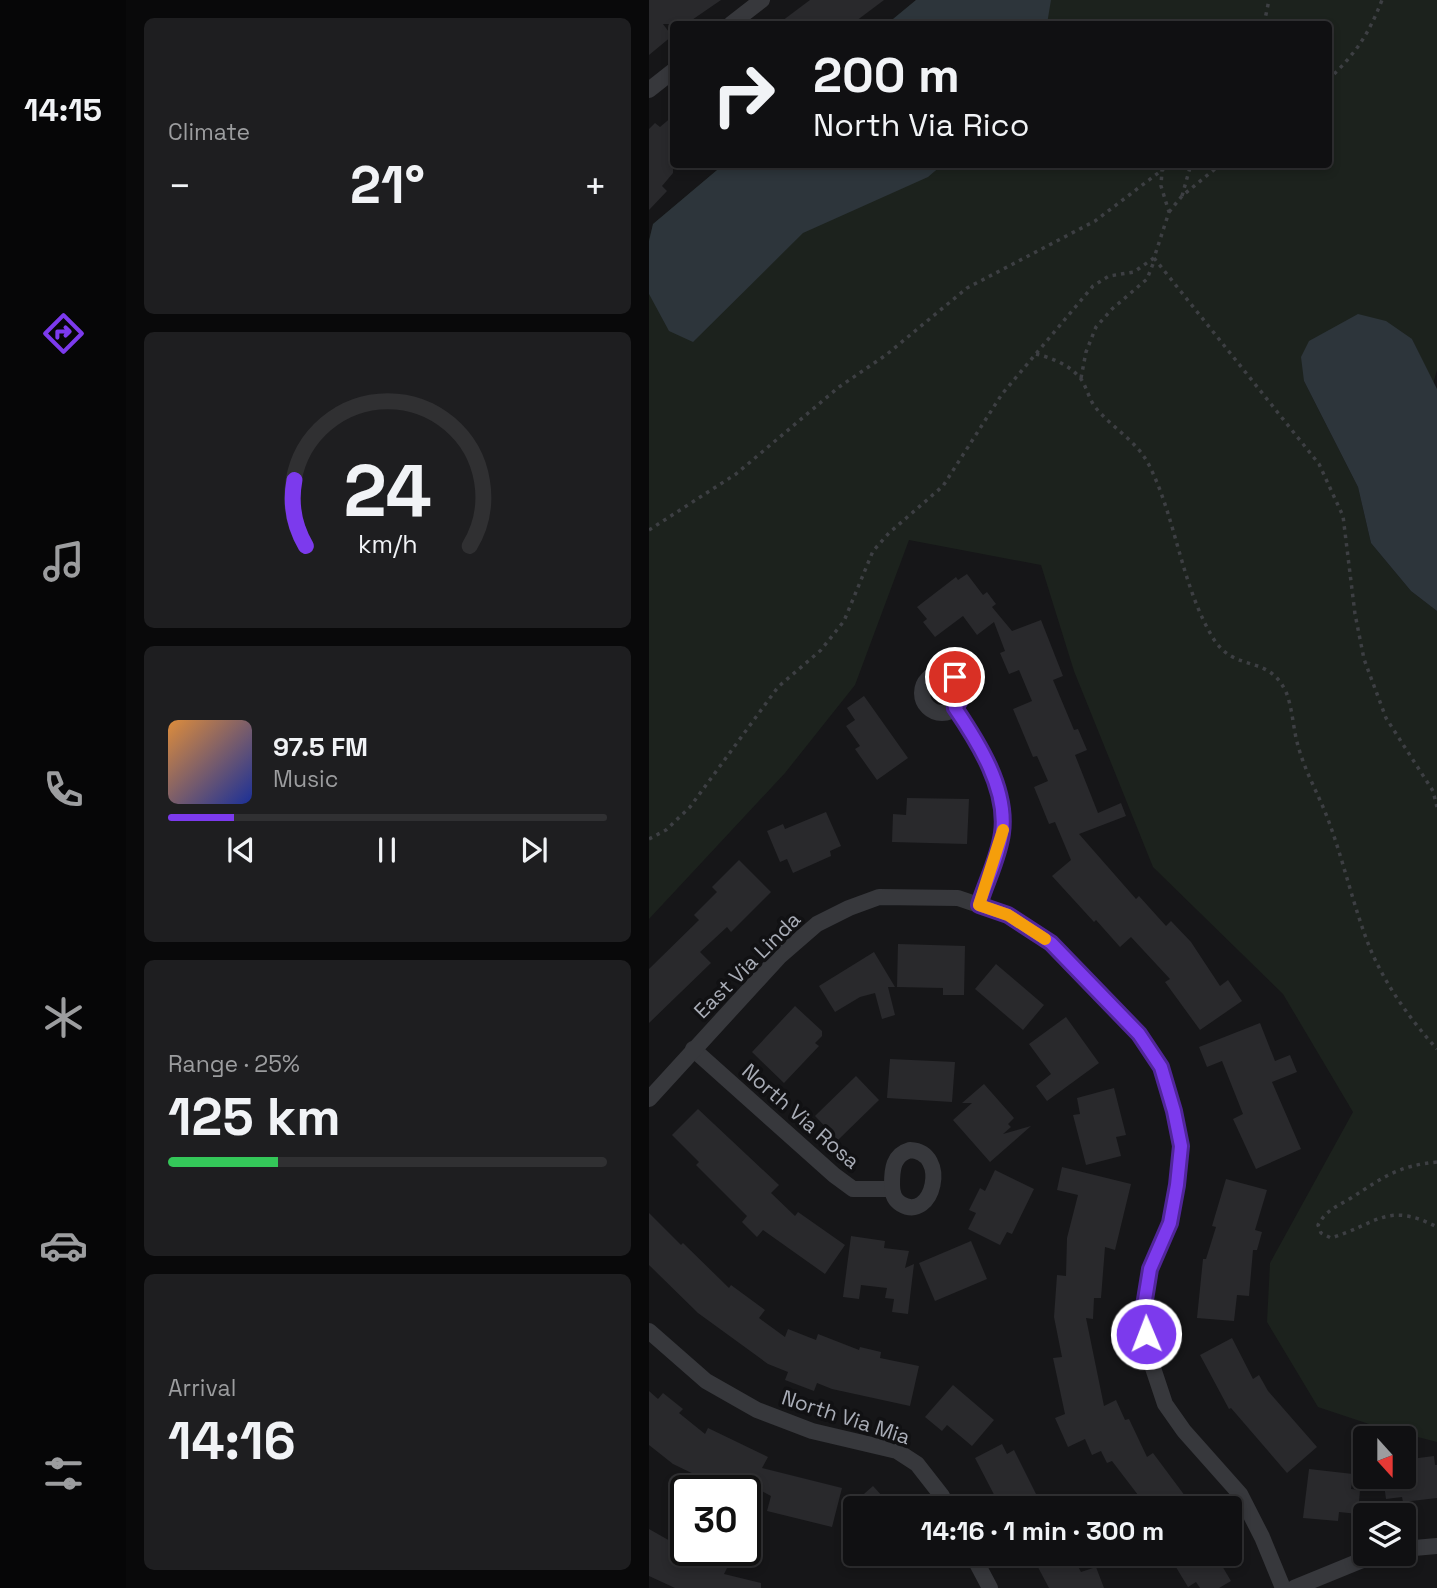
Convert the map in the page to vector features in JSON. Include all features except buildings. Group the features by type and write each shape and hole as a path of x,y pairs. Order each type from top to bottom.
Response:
{"street":[{"path":"735,21 762,0"},
{"path":"649,90 670,73"},
{"path":"955,708 991,773 1001,805 1003,832 979,905"},
{"name":"East Via Linda","path":"649,1099 780,957 817,924 879,897 958,898 1008,915 1051,943 1139,1034 1161,1067 1181,1146 1170,1223 1150,1269 1143,1312 1148,1356 1165,1404 1184,1431 1240,1494 1262,1537 1283,1588"},
{"name":"North Via Rosa","path":"693,1049 853,1189 892,1189"},
{"name":"North Via Mia","path":"649,1331 707,1381 757,1410 812,1431 897,1451 917,1464 942,1496"},
{"path":"1416,1548 1437,1546"},
{"path":"1294,1588 1353,1564"},
{"path":"978,1566 990,1588"}],"path":[{"path":"1265,21 1269,0"},
{"path":"1332,76 1354,55 1375,19 1382,0"},
{"path":"649,530 736,474 839,387 886,355 967,288 1095,221 1165,168"},
{"path":"1182,196 1190,168"},
{"path":"1080,379 1086,352 1096,327 1112,309 1147,279 1169,212 1182,196 1216,168"},
{"path":"1162,170 1161,186 1169,212"},
{"path":"649,839 666,830 690,807 778,687 821,650 843,621 873,551 889,533 943,486 1002,394 1093,286 1109,276 1134,272 1154,259"},
{"path":"1154,259 1319,464 1335,494 1343,516 1355,614 1364,659 1386,718 1433,791 1437,807"},
{"path":"1036,354 1056,359 1080,379 1092,404 1135,445 1148,464 1183,568 1212,636 1223,653 1239,661 1266,667 1287,694 1299,751 1329,821 1367,940 1387,981 1413,1021 1437,1049"},
{"path":"1437,1162 1414,1164 1386,1174 1324,1213 1318,1225 1321,1233 1331,1238 1354,1231 1385,1215 1408,1215 1437,1227"}],"shaded area":[{"path":"916,0 1437,0 1437,370 1433,384 1412,339 1304,381 1358,487 1371,543 1411,591 1437,611 1437,1442 1416,1437 1416,1426 1375,1426 1318,1407 1267,1322 1270,1263 1353,1112 1283,994 1153,867 1074,671 1041,565 909,540 855,685 785,773 649,919 649,240 653,224 719,168 1332,168 1332,21 891,21"},
{"path":"916,0 1051,0 1048,21 891,21"},
{"path":"719,168 938,168 928,177 803,233 693,342 669,331 649,294 649,241 653,224"},
{"path":"1358,314 1386,321 1412,339 1437,389 1437,611 1411,591 1371,543 1358,487 1304,381 1301,357 1309,341"}],"slow traffic":[{"path":"1003,830 979,905 1008,915 1045,939"}],"route":[{"path":"955,677 962,689 962,696 955,708 982,754 1001,805 1003,832 979,905 1008,915 1051,943 1139,1034 1161,1067 1174,1111 1181,1146 1177,1185 1170,1223 1150,1269 1143,1312 1146,1334"}]}
